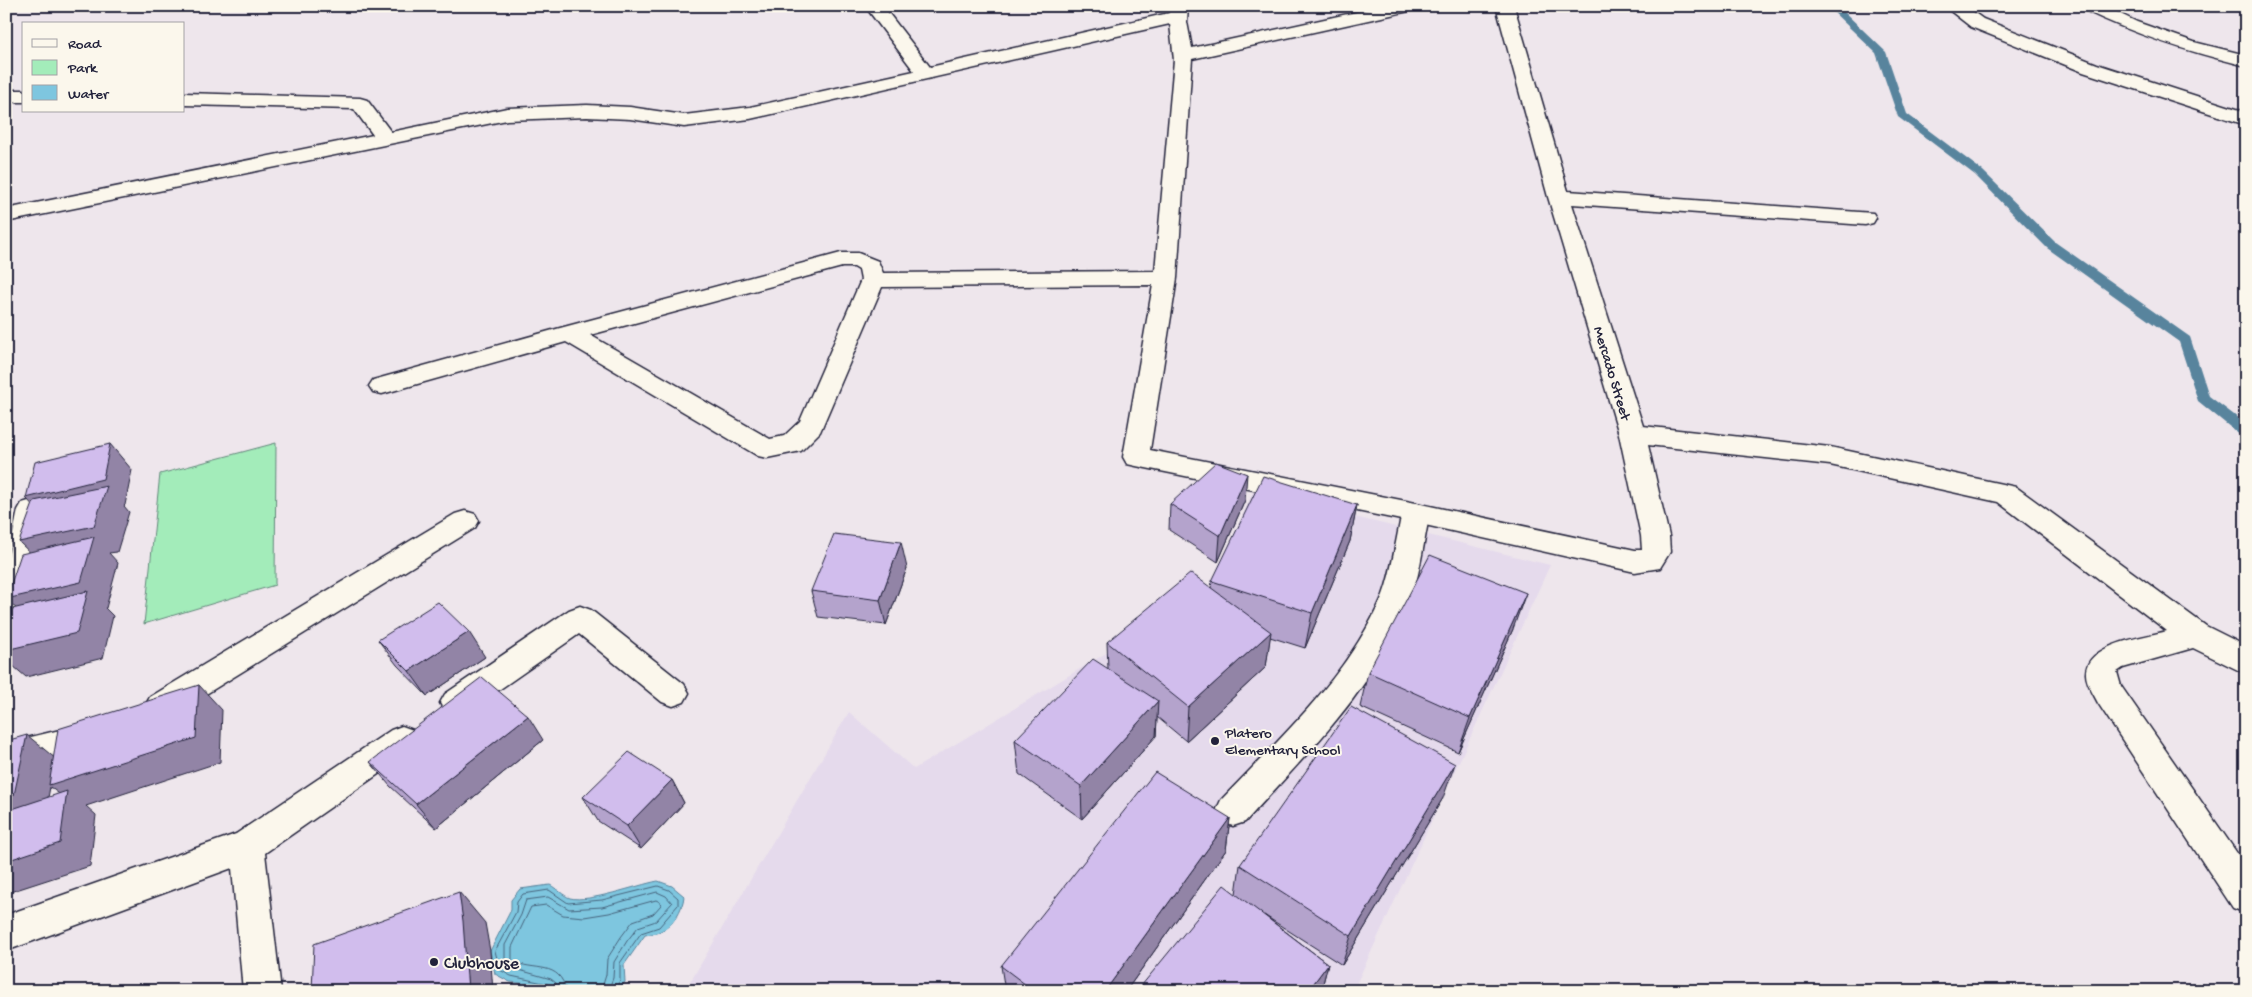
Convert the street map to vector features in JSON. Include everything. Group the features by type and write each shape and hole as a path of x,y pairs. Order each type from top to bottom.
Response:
{"street":[{"path":"874,6 925,73"},
{"path":"1185,56 1409,6"},
{"name":"Mercado Street","path":"1505,6 1559,196 1632,434 1830,456 2006,494 2195,635"},
{"path":"1953,6 1977,23 2090,68 2246,119"},
{"path":"2090,6 2131,26 2197,49 2246,61"},
{"path":"6,216 387,140 507,114 586,111 630,113 684,121 750,112 925,73 1178,12 1185,56 1182,68 1166,278 1136,458 1416,513 1635,562 1650,560 1656,552 1655,536 1632,434"},
{"path":"6,96 22,96"},
{"path":"185,99 360,104 387,140"},
{"path":"1559,196 1865,218"},
{"path":"382,386 569,333 841,260 858,260 870,266 873,280 811,426 792,444 767,449 569,333"},
{"path":"873,280 1166,278"},
{"path":"6,641 37,482"},
{"path":"1233,811 1330,707 1370,652 1398,593 1416,513"},
{"path":"6,757 132,724 465,521"},
{"path":"6,933 247,846 580,618 673,693"},
{"path":"2246,662 2195,635 2114,658 2102,666 2101,676 2108,694 2246,896"},
{"path":"247,846 262,991"}],"shaded area":[{"name":"Platero Elementary School","path":"1253,492 1550,565 1353,991 685,991 849,712 914,769 1209,591"}],"green space":[{"path":"276,443 275,585 144,624 160,474"}],"water":[{"path":"658,881 672,886 684,896 682,906 677,916 665,929 657,933 645,935 624,965 625,982 618,991 553,991 536,985 510,982 495,974 490,951 511,910 511,900 520,889 550,885 570,898 578,899 601,896"}],"building":[{"path":"110,444 103,479 26,498 35,462"},
{"path":"1216,462 1247,474 1220,536 1170,504"},
{"path":"1263,476 1357,505 1312,613 1212,581"},
{"path":"107,486 94,526 19,542 34,501"},
{"path":"834,534 901,542 880,600 811,591"},
{"path":"94,537 81,582 6,599 21,554"},
{"path":"1430,555 1526,593 1470,718 1368,672"},
{"path":"1191,573 1271,632 1188,707 1107,642"},
{"path":"88,591 77,633 6,650 6,626 12,609"},
{"path":"438,602 469,632 409,671 378,640"},
{"path":"1093,659 1158,701 1081,786 1015,740"},
{"path":"482,677 528,716 416,804 370,762"},
{"path":"199,685 196,738 49,785 58,729"},
{"path":"1351,707 1455,764 1351,936 1240,865"},
{"path":"27,735 14,795 6,798 6,741"},
{"path":"629,752 672,780 627,826 583,797"},
{"path":"1155,772 1230,818 1105,991 1034,991 1001,966"},
{"path":"67,791 60,843 6,861 6,811"},
{"path":"1224,885 1328,964 1308,991 1137,991"},
{"path":"459,892 468,991 312,991 314,944"}],"waterway":[{"path":"1832,6 1881,52 1902,115 1979,173 2051,245 2185,340 2203,398 2246,432"}],"place":[{"name":"Platero Elementary School","path":"1215,741"},
{"name":"Clubhouse","path":"434,962"}]}
